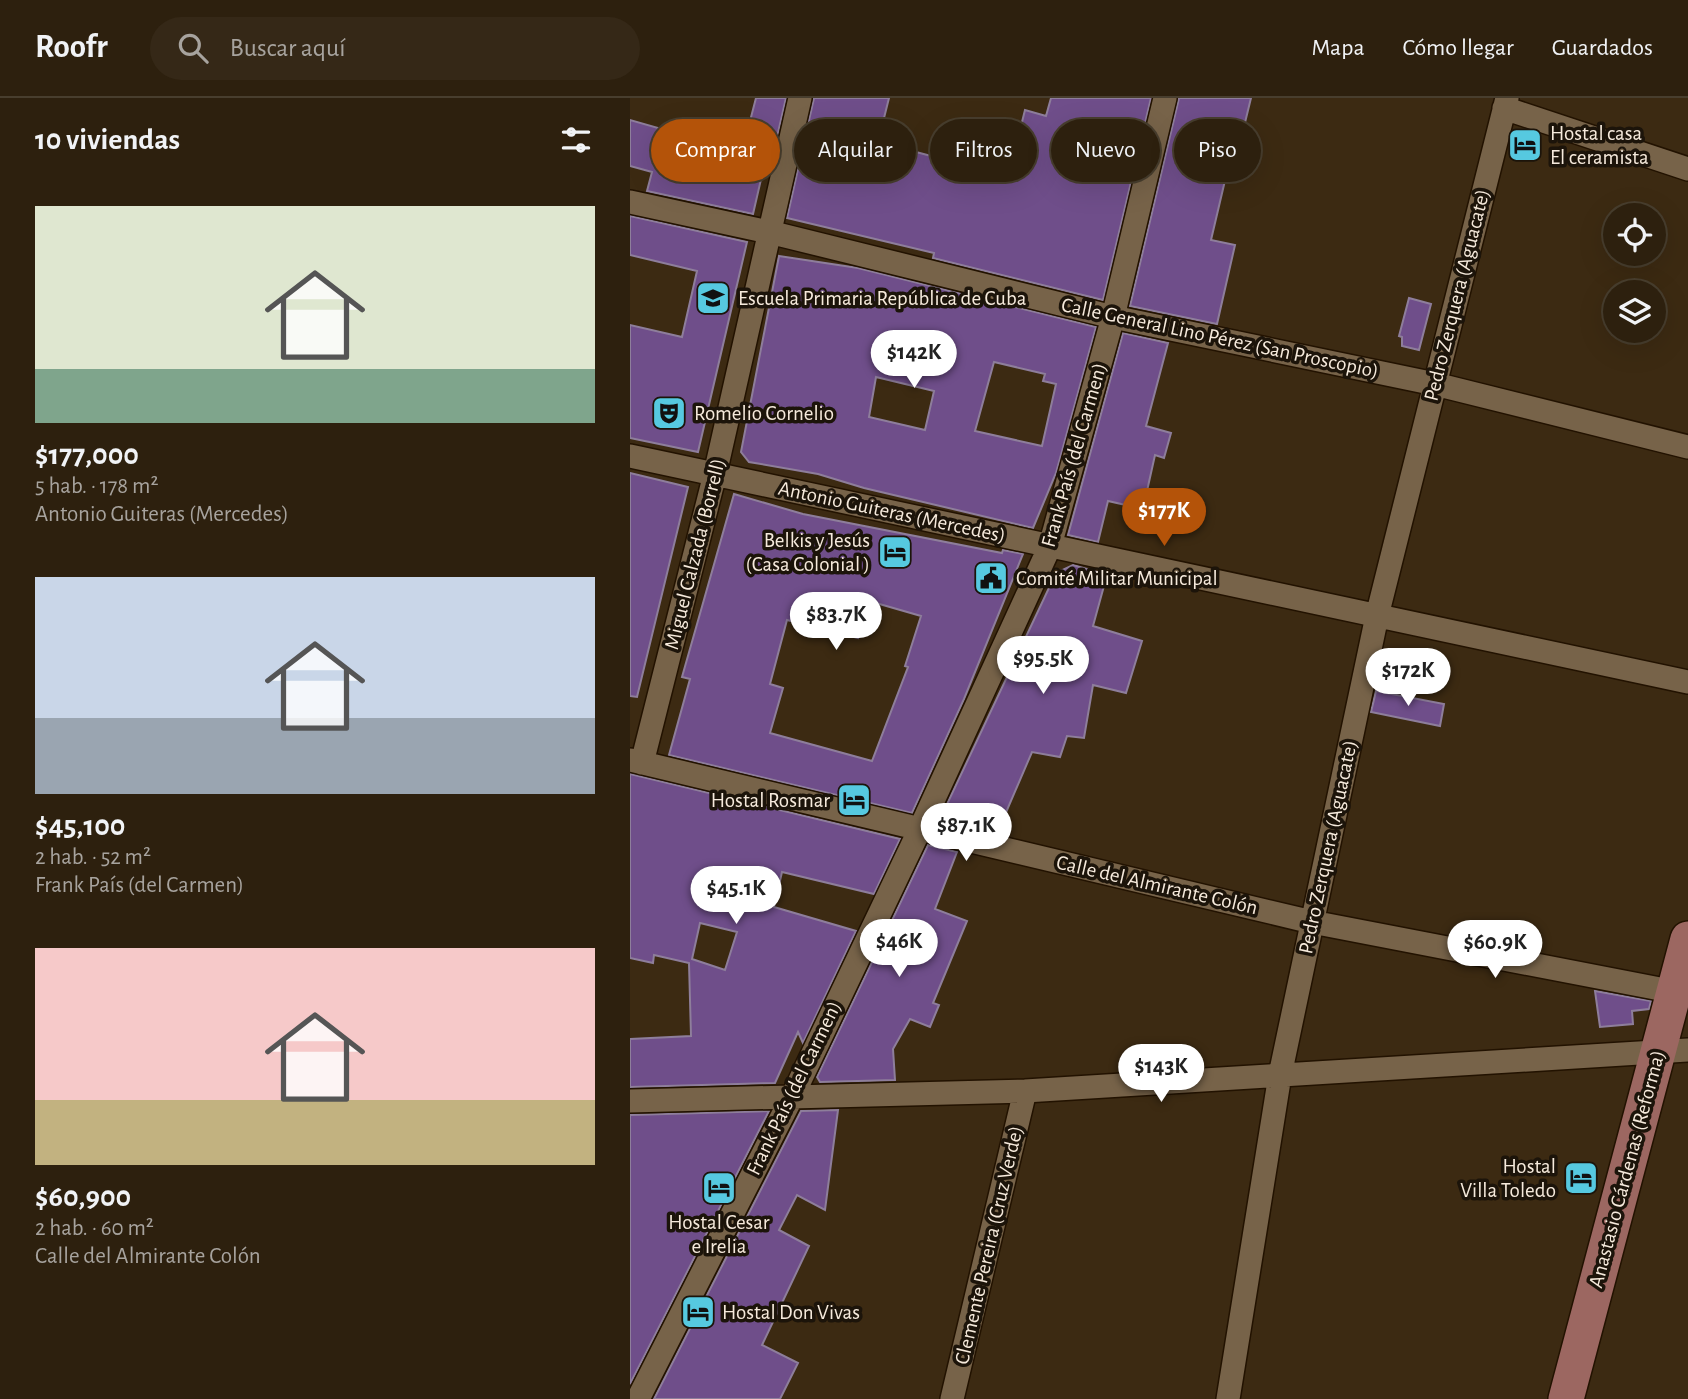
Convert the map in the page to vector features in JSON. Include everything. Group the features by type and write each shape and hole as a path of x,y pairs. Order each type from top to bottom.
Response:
{"main road":[{"name":"Anastasio Cárdenas (Reforma)","path":"1566,1399 1673,1051 1688,939"}],"street":[{"name":"Miguel Calzada (Borrell)","path":"636,762 715,474 800,98"},
{"name":"Frank País (del Carmen)","path":"638,1399 793,1095 920,829 1050,546 1113,317 1165,98"},
{"path":"1506,103 1688,169"},
{"name":"Pedro Zerquera (Aguacate)","path":"1228,1399 1280,1075 1377,616 1506,103"},
{"name":"Calle General Lino Pérez (San Proscopio)","path":"630,202 769,232 1113,317 1435,384 1688,447"},
{"name":"Antonio Guiteras (Mercedes)","path":"630,456 1688,682"},
{"name":"Calle del Almirante Colón","path":"636,762 1312,922 1682,993"},
{"path":"630,1101 1025,1091 1673,1051"},
{"name":"Clemente Pereira (Cruz Verde)","path":"952,1399 1025,1091"}],"building":[{"path":"756,98 786,98 780,124 780,119 751,119"},
{"path":"814,98 889,98 884,119 809,119"},
{"path":"1051,98 1151,98 1146,119 1051,119 1051,182 1131,182 1103,300 933,258 934,253 787,218 795,182 916,182 916,152 930,156 930,182 1037,182 1037,119 1023,119 1025,110 1046,116"},
{"path":"1179,98 1251,98 1246,119 1174,119"},
{"path":"1174,119 1174,182 1225,182 1211,240 1235,245 1217,324 1130,306"},
{"path":"630,120 651,126 651,172 630,166"},
{"path":"651,176 651,182 760,182 753,214 647,191"},
{"name":"Escuela Primaria República de Cuba","path":"630,216 747,242 698,452 630,438 630,325 682,337 697,271 630,255"},
{"path":"779,256 858,268 1096,327 1056,473 1033,528 864,488 818,474 749,462 741,452","holes":["994,362 1045,374 1043,381 1056,384 1042,446 975,431","876,377 934,391 925,430 869,417"]},
{"path":"1409,298 1431,304 1419,350 1402,346 1402,337 1399,336"},
{"path":"1123,333 1168,343 1146,426 1171,433 1164,458 1155,455 1143,509 1108,501 1098,542 1068,535"},
{"path":"630,473 688,487 637,697 630,696"},
{"path":"734,494 803,514 1002,553 1003,550 1023,554 964,699 912,813 669,755 690,679 682,677","holes":["869,601 921,616 905,666 908,667 872,761 770,733 783,688 770,684 787,620 858,638"]},
{"path":"1073,565 1107,575 1093,626 1142,641 1126,693 1093,685 1084,738 1067,736 1060,757 1032,752 998,831 940,819 1056,573"},
{"path":"1376,691 1444,704 1440,726 1371,712"},
{"path":"630,774 900,839 874,894 782,872 774,907 856,931 803,1043 798,1032 775,1083 630,1087 630,1039 691,1036 689,963 654,955 653,963 630,958","holes":["700,923 737,932 725,970 692,959"]},
{"path":"928,845 957,852 935,909 967,921 933,1003 939,1005 930,1027 910,1019 893,1049 895,1080 820,1082 817,1077"},
{"path":"1595,991 1651,1001 1649,1009 1632,1011 1633,1024 1600,1027"},
{"path":"838,1110 825,1210 797,1195 779,1230 809,1246 762,1345 798,1363 780,1399 654,1399 801,1111"},
{"path":"769,1111 630,1384 630,1115"}],"place":[{"name":"Hostal casa El ceramista","path":"1525,145"},
{"name":"Escuela Primaria República de Cuba","path":"713,298"},
{"name":"Romelio Cornelio","path":"669,413"},
{"name":"Belkis y Jesús (Casa Colonial )","path":"895,552"},
{"name":"Comité Militar Municipal","path":"991,578"},
{"name":"Hostal Rosmar","path":"854,800"},
{"name":"Hostal Villa Toledo","path":"1581,1178"},
{"name":"Hostal Cesar e Irelia","path":"719,1188"},
{"name":"Hostal Don Vivas","path":"698,1312"}]}
